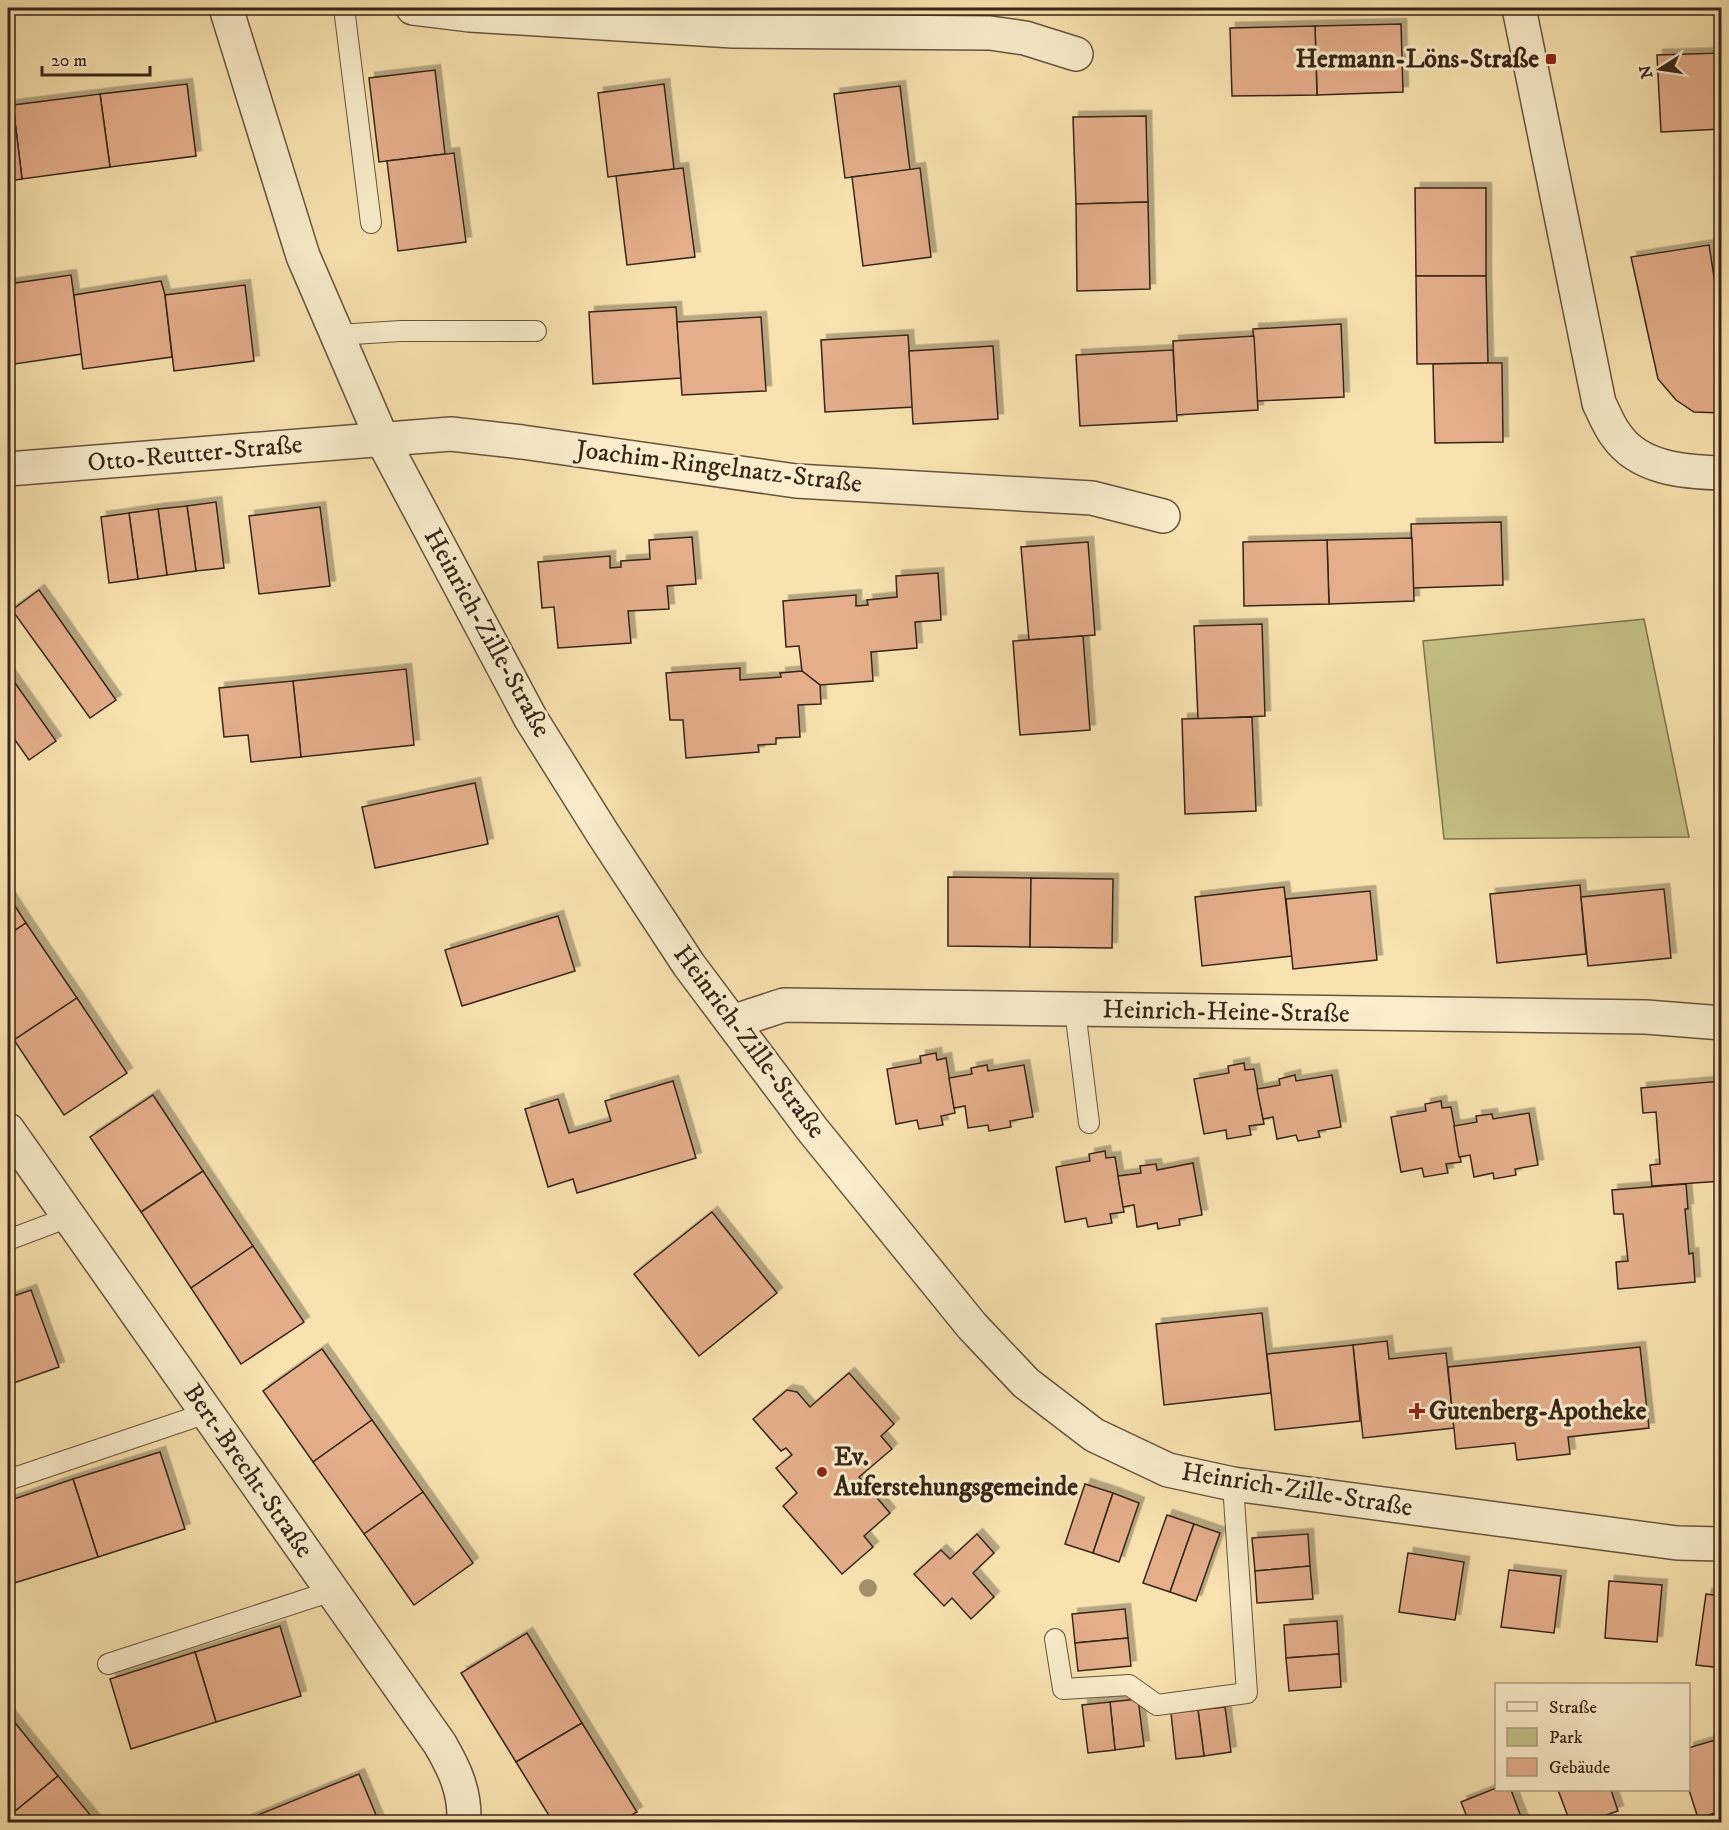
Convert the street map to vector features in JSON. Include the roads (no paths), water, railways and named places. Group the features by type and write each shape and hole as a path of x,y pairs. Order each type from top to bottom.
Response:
{"street":[{"name":"Heinrich-Zille-Straße","path":"226,8 303,256 382,439 531,718 603,834 689,965 812,1128 972,1326 1026,1383 1094,1435 1168,1470 1233,1484 1677,1543 1722,1544"},
{"path":"413,8 733,30 990,33 1025,38 1076,54"},
{"path":"1519,8 1599,403 1617,436 1638,457 1684,472 1722,472"},
{"name":"Joachim-Ringelnatz-Straße","path":"382,439 451,434 796,481 1092,498 1163,516"},
{"name":"Otto-Reutter-Straße","path":"8,469 382,439"},
{"name":"Heinrich-Heine-Straße","path":"732,1022 784,1005 1646,1017 1722,1023"},
{"name":"Bert-Brecht-Straße","path":"8,1130 440,1744 456,1774 464,1806 464,1822"}],"lane":[{"path":"344,8 371,223"},
{"path":"337,335 536,331"},
{"path":"1075,1010 1089,1123"},
{"path":"8,1240 69,1217"},
{"path":"8,1480 207,1413"},
{"path":"1055,1639 1064,1689 1129,1684 1157,1705 1247,1693 1233,1484"},
{"path":"108,1664 332,1591"}],"place":[{"name":"Hermann-Löns-Straße","path":"1551,59"},
{"name":"Gutenberg-Apotheke","path":"1417,1411"},
{"name":"Ev. Auferstehungsgemeinde","path":"822,1472"}]}
